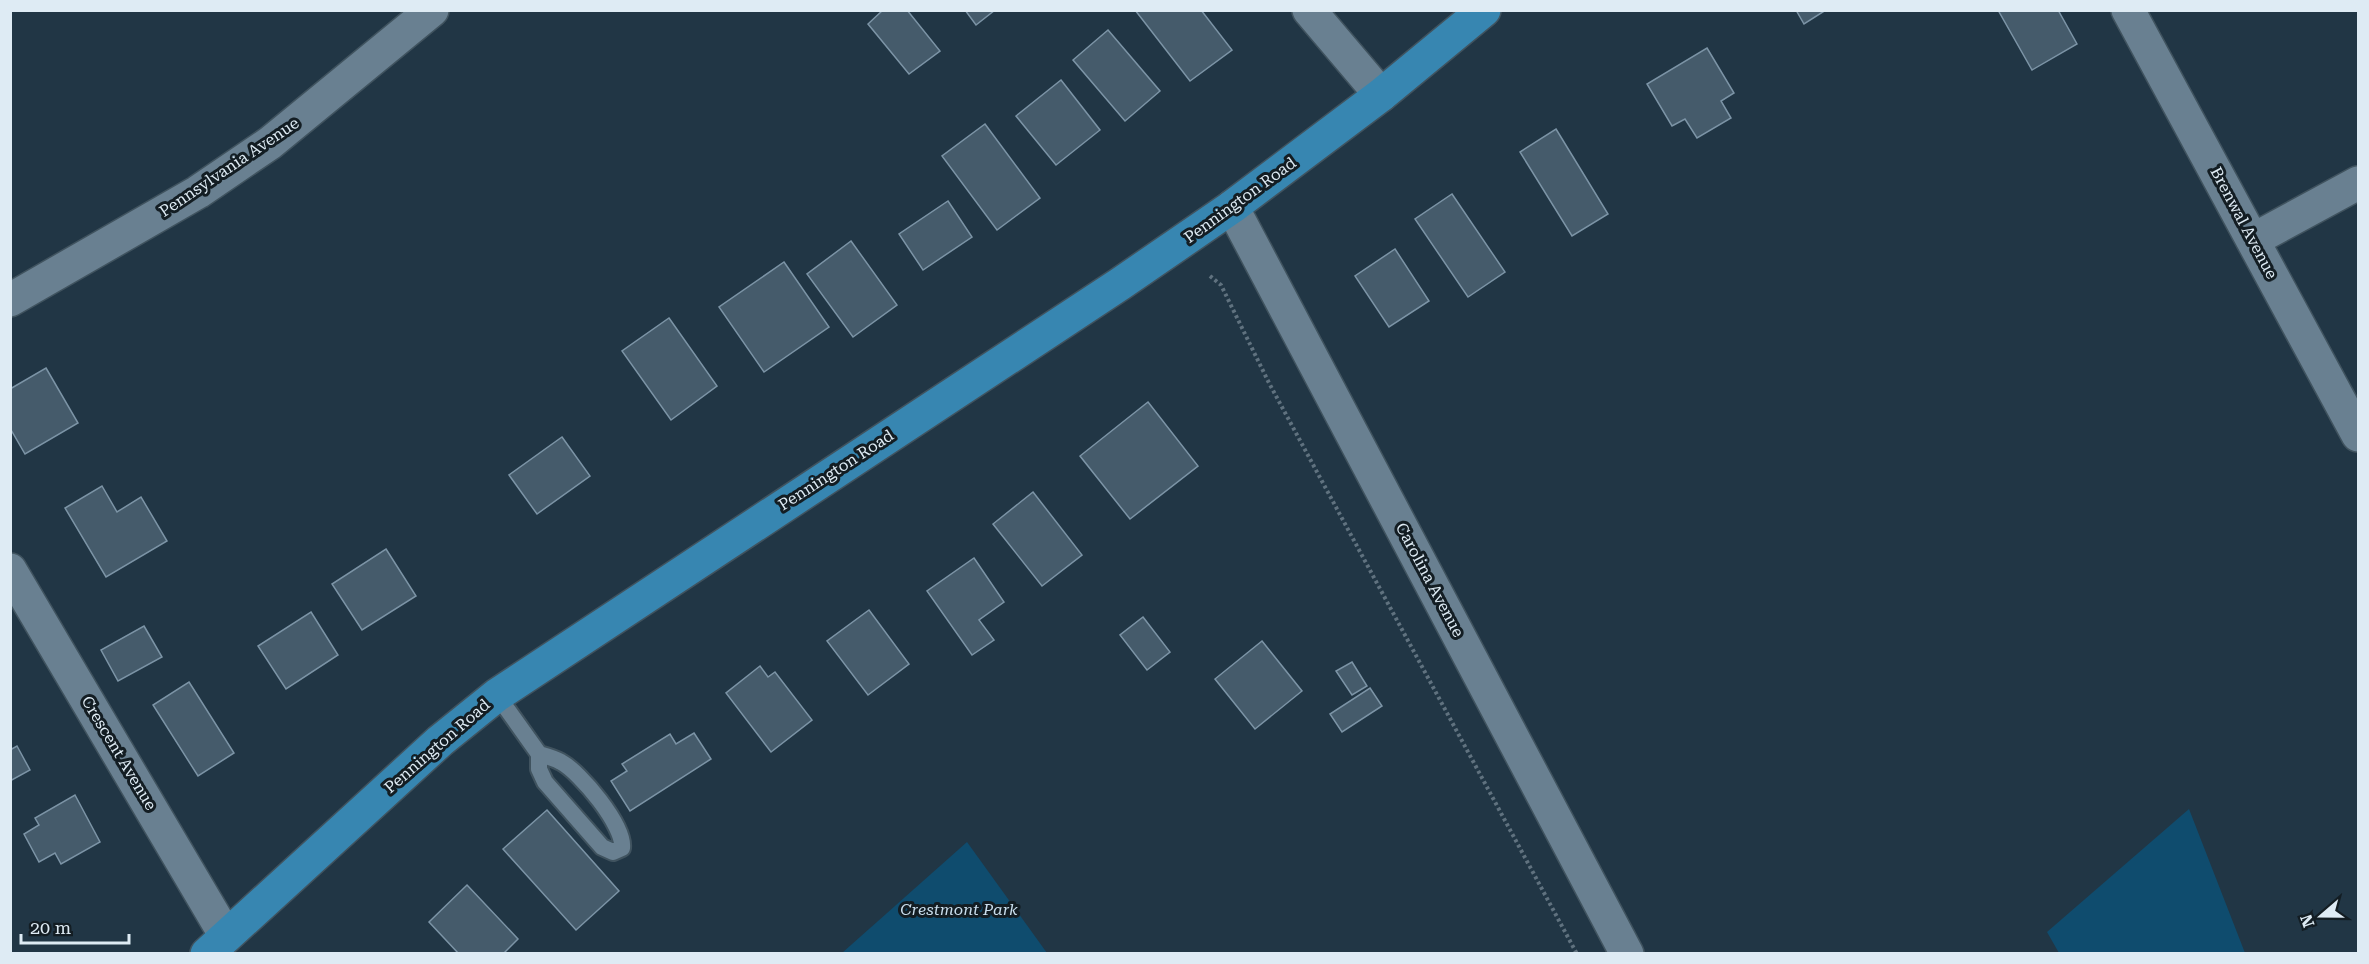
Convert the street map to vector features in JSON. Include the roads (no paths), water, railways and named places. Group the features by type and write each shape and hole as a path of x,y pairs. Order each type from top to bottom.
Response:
{"main road":[{"name":"Pennington Road","path":"217,945 440,741 497,695 1120,284 1232,207 1381,95 1484,10"}],"street":[{"name":"Pennsylvania Avenue","path":"10,300 198,192 270,143 432,10"},
{"path":"1309,10 1381,95"},
{"name":"Brenwal Avenue","path":"2128,10 2358,435"},
{"path":"2253,240 2358,183"},
{"name":"Carolina Avenue","path":"1232,207 1627,954"},
{"name":"Crescent Avenue","path":"10,570 217,945"}],"lane":[{"path":"497,695 538,754 541,776 575,818 602,847 613,852 622,848 623,840 613,817 584,783 560,762 538,754"}],"park label":[{"name":"Crestmont Park","path":"959,909"}]}
